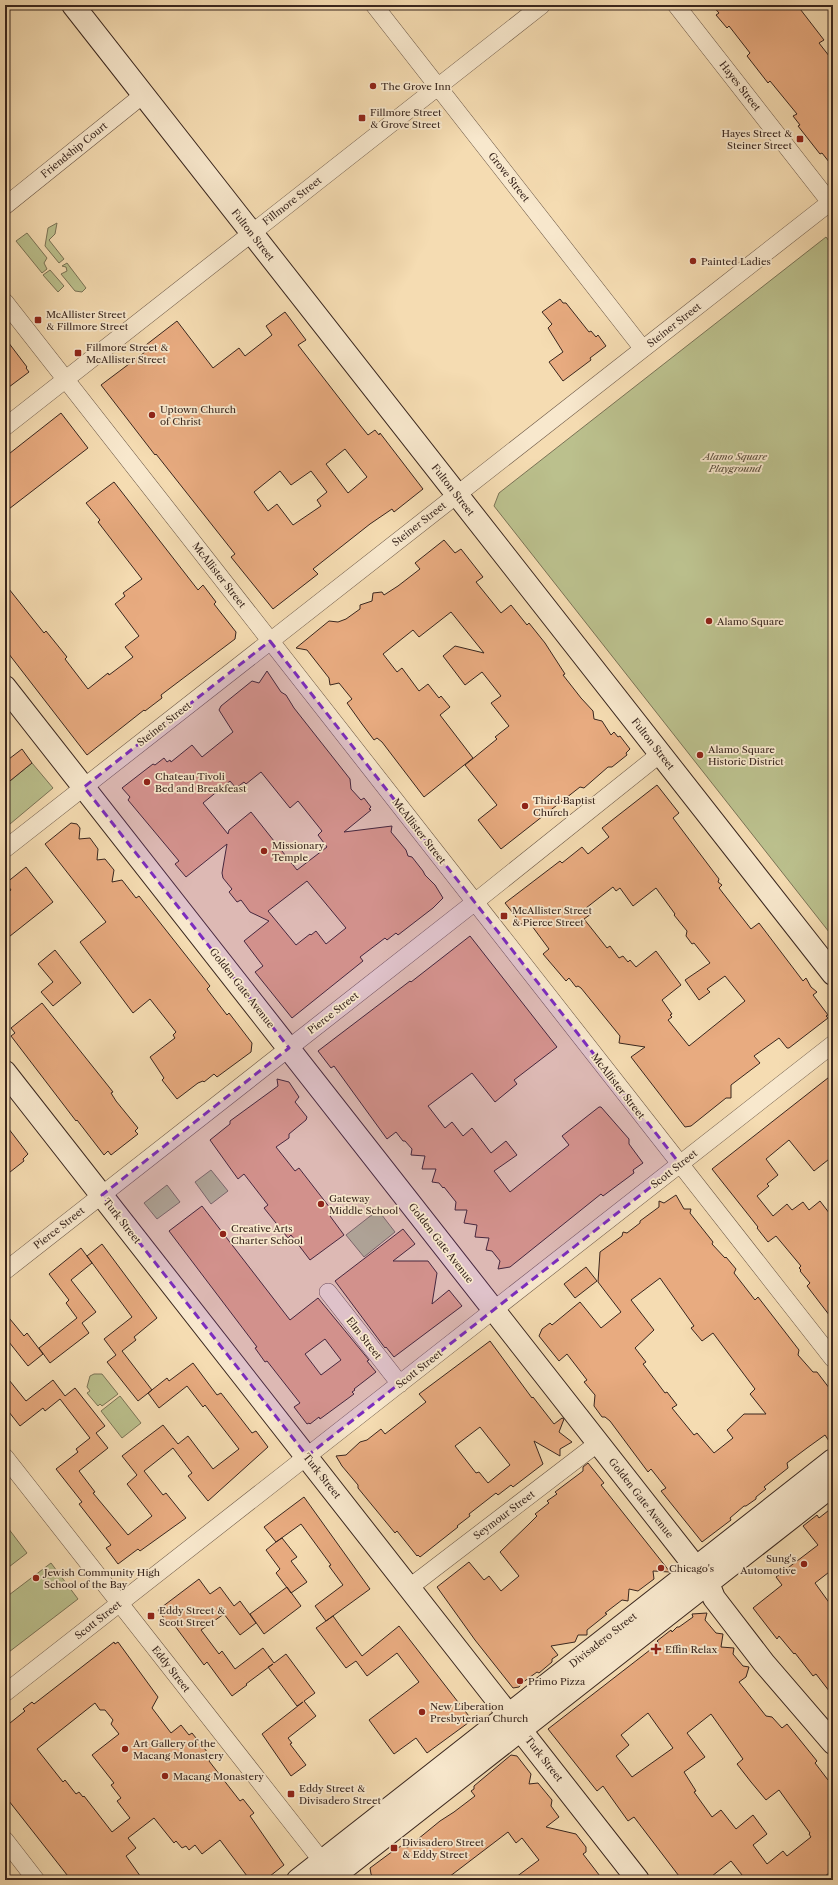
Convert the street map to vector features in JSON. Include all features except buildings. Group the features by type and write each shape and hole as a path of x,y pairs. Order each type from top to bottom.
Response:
{"main road":[{"name":"Fulton Street","path":"73,5 833,974"},
{"name":"Golden Gate Avenue","path":"5,687 702,1575 714,1598 764,1663 833,1743"},
{"name":"Turk Street","path":"5,1072 410,1587 638,1880"},
{"name":"Divisadero Street","path":"298,1880 330,1874 515,1722 702,1575 833,1460"},
{"name":"Divisadero Street","path":"702,1575 833,1485"}],"street":[{"name":"Grove Street","path":"374,5 643,349"},
{"name":"Fillmore Street","path":"5,427 542,5"},
{"name":"Hayes Street","path":"676,5 832,203"},
{"name":"Friendship Court","path":"5,206 143,95"},
{"name":"Steiner Street","path":"5,849 643,349 832,203"},
{"name":"McAllister Street","path":"5,302 833,1359"},
{"name":"Pierce Street","path":"5,1271 475,902 660,754"},
{"name":"Scott Street","path":"5,1693 833,1044"},
{"name":"Elm Street","path":"328,1292 400,1384"},
{"name":"Seymour Street","path":"410,1587 598,1443"},
{"name":"Eddy Street","path":"5,1457 330,1874"},
{"path":"5,1840 36,1880"}],"highlighted area":[{"path":"270,641 680,1164 307,1456 102,1195 289,1048 84,787"}],"green space":[{"path":"57,223 55,234 49,240 64,259 59,263 45,246 48,228"},
{"path":"27,233 47,258 44,263 47,269 42,273 16,241"},
{"name":"Alamo Square","path":"826,237 833,246 833,937 494,506 499,493"},
{"path":"67,263 86,288 82,292 75,291 61,274 67,271 66,267 62,266"},
{"path":"50,270 64,286 58,292 43,275"},
{"path":"32,763 53,788 10,824 5,817 5,785"},
{"path":"211,1170 228,1191 211,1204 195,1182"},
{"path":"167,1185 180,1202 157,1219 144,1203"},
{"path":"378,1210 395,1232 364,1257 346,1235"},
{"path":"94,1374 102,1374 118,1394 102,1406 100,1404 98,1406 87,1393 90,1391 87,1387 90,1376"},
{"path":"120,1396 141,1423 122,1438 101,1411"},
{"path":"5,1524 27,1553 5,1570"},
{"path":"51,1563 78,1599 5,1655 5,1598"}],"place":[{"name":"The Grove Inn","path":"373,86"},
{"name":"Fillmore Street & Grove Street","path":"362,118"},
{"name":"Hayes Street & Steiner Street","path":"800,139"},
{"name":"Painted Ladies","path":"693,261"},
{"name":"McAllister Street & Fillmore Street","path":"38,320"},
{"name":"Fillmore Street & McAllister Street","path":"78,353"},
{"name":"Uptown Church of Christ","path":"152,415"},
{"name":"Alamo Square","path":"709,621"},
{"name":"Alamo Square Historic District","path":"700,755"},
{"name":"Chateau Tivoli Bed and Breakfeast","path":"147,782"},
{"name":"Third Baptist Church","path":"525,806"},
{"name":"Missionary Temple","path":"264,851"},
{"name":"McAllister Street & Pierce Street","path":"504,916"},
{"name":"Gateway Middle School","path":"321,1204"},
{"name":"Creative Arts Charter School","path":"223,1234"},
{"name":"Sung's Automotive","path":"804,1564"},
{"name":"Chicago's","path":"661,1568"},
{"name":"Jewish Community High School of the Bay","path":"36,1578"},
{"name":"Eddy Street & Scott Street","path":"151,1616"},
{"name":"Effin Relax","path":"656,1649"},
{"name":"Primo Pizza","path":"520,1681"},
{"name":"New Liberation Presbyterian Church","path":"422,1712"},
{"name":"Art Gallery of the Macang Monastery","path":"125,1749"},
{"name":"Macang Monastery","path":"165,1776"},
{"name":"Eddy Street & Divisadero Street","path":"291,1794"},
{"name":"Divisadero Street & Eddy Street","path":"394,1848"}],"park label":[{"name":"Alamo Square Playground","path":"735,462"}]}
